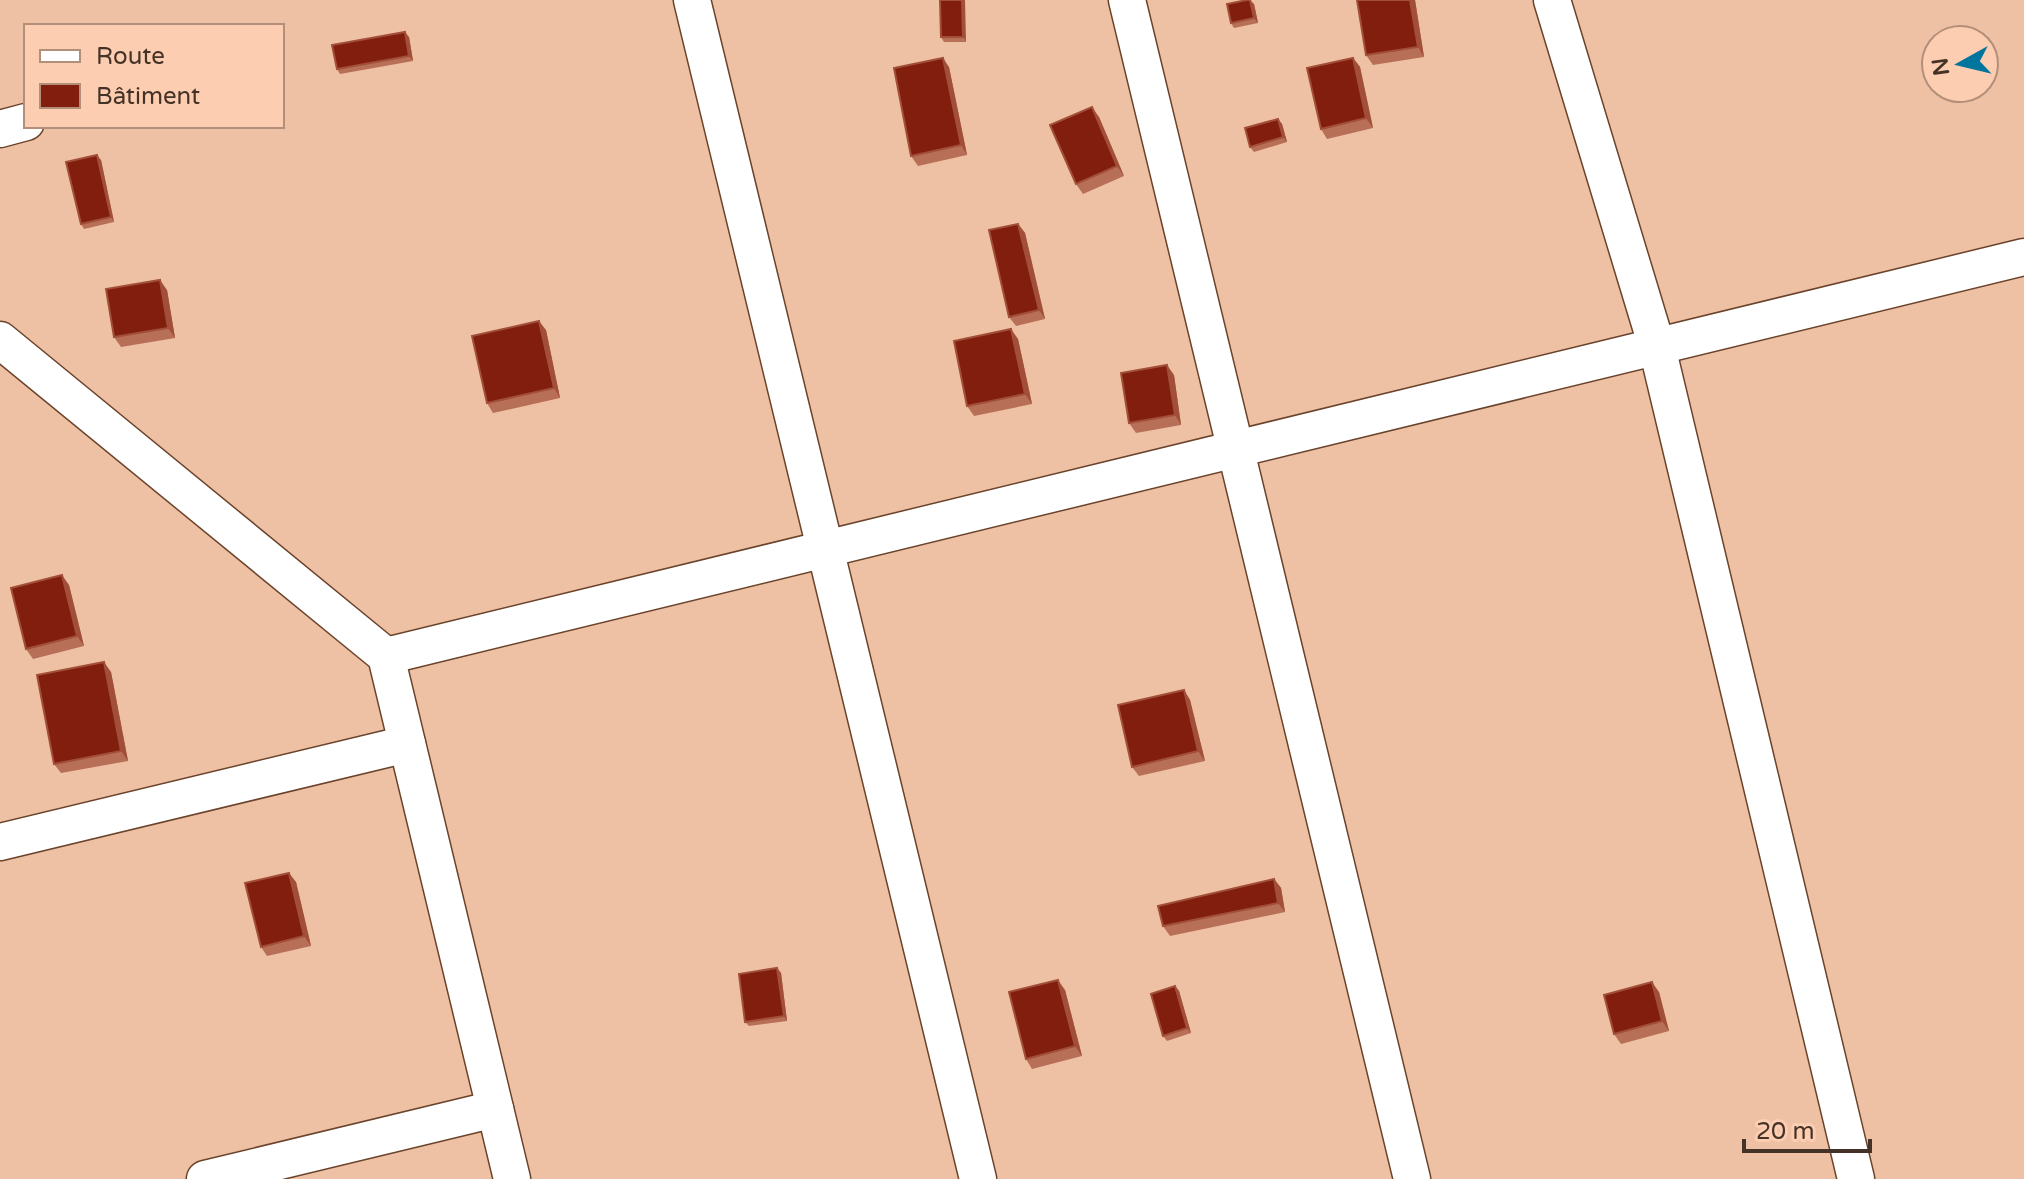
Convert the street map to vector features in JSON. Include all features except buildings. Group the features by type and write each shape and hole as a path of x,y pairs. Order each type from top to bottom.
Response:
{"street":[{"path":"692,0 978,1179"},
{"path":"1127,0 1412,1179"},
{"path":"1552,0 1657,347 1856,1179"},
{"path":"0,129 24,123"},
{"path":"386,656 2024,257"},
{"path":"0,340 386,656 512,1179"},
{"path":"0,842 407,744"},
{"path":"205,1179 495,1109"}]}
